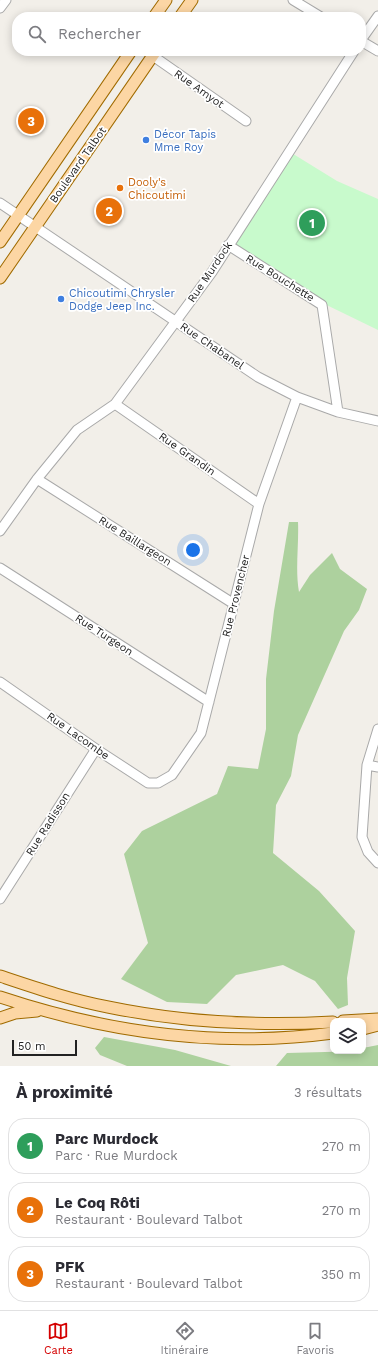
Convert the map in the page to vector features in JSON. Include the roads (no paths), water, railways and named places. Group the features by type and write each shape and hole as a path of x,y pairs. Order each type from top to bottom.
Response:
{"main road":[{"path":"158,12 166,0"},
{"path":"184,12 192,0"},
{"name":"Boulevard Talbot","path":"0,242 128,56"},
{"name":"Boulevard Talbot","path":"0,278 152,56"},
{"path":"0,976 58,995 102,1006 171,1016 236,1022 330,1022"},
{"path":"0,996 41,1011 131,1031 183,1037 239,1039 304,1037 330,1033"},
{"path":"0,1018 15,1013 41,1011"},
{"path":"366,1020 378,1019"},
{"path":"366,1028 378,1026"}],"street":[{"path":"0,8 6,0"},
{"path":"293,0 313,12"},
{"path":"366,34 378,16"},
{"path":"366,44 378,50"},
{"name":"Rue Amyot","path":"158,56 246,121"},
{"name":"Rue Murdock","path":"0,531 36,478 77,430 115,404 212,272 351,56"},
{"name":"Rue Chabanel","path":"0,203 258,377 297,397 338,412 378,421"},
{"name":"Rue Bouchette","path":"228,245 322,305 338,412"},
{"name":"Rue Provencher","path":"158,783 172,776 201,734 259,504 297,397"},
{"name":"Rue Grandin","path":"115,404 259,504"},
{"name":"Rue Baillargeon","path":"36,478 234,604"},
{"name":"Rue Turgeon","path":"0,568 209,702"},
{"name":"Rue Lacombe","path":"0,682 96,749 148,783 158,783"},
{"path":"378,729 367,765 362,837 368,852 378,863"},
{"name":"Rue Radisson","path":"0,899 96,749"},
{"path":"367,765 378,767"}],"place":[{"name":"PFK","path":"31,121"},
{"name":"Décor Tapis Mme Roy","path":"146,140"},
{"name":"Dooly's Chicoutimi","path":"120,188"},
{"name":"Le Coq Rôti","path":"109,211"},
{"name":"Parc Murdock","path":"312,223"},
{"name":"Chicoutimi Chrysler Dodge Jeep Inc.","path":"61,299"}]}
